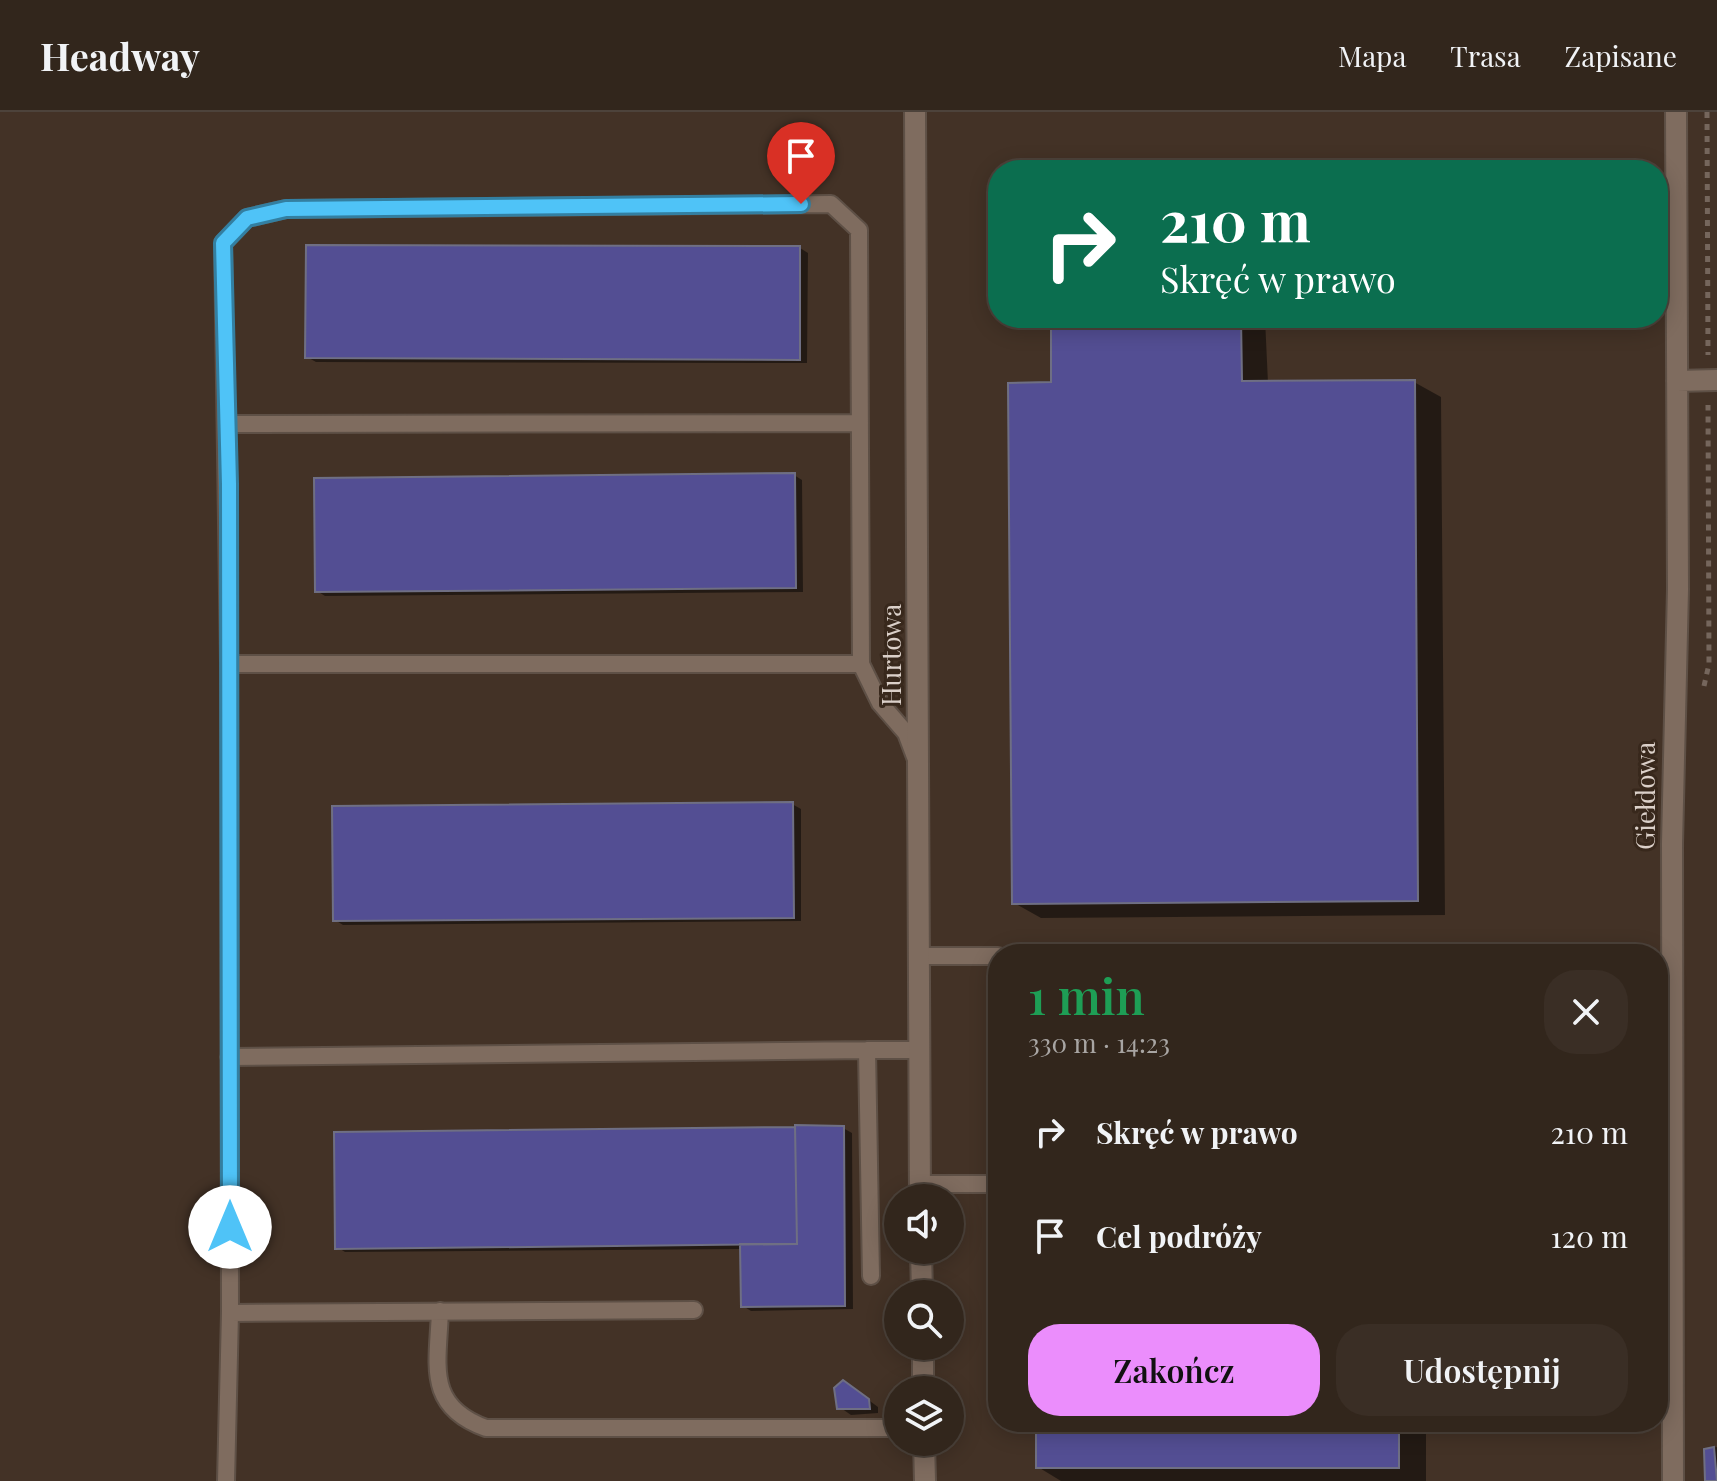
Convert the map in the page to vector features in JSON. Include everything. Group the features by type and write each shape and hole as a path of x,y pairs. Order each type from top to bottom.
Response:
{"street":[{"name":"Hurtowa","path":"915,112 920,1184"},
{"name":"Giełdowa","path":"1673,1481 1672,844 1678,589 1676,112"},
{"path":"1677,381 1717,380"},
{"path":"924,1456 925,1481"}],"lane":[{"path":"226,1481 230,1313 229,664 228,424 223,243 247,218 286,209 831,204 859,230 861,664 880,703 906,733 919,765"},
{"path":"228,424 860,423"},
{"path":"229,664 861,664"},
{"path":"919,956 988,956"},
{"path":"867,1050 871,1276"},
{"path":"229,1057 920,1050"},
{"path":"964,1187 988,1185"},
{"path":"230,1313 694,1310"},
{"path":"440,1311 438,1379 445,1400 462,1420 486,1428 884,1428"}],"building":[{"path":"306,245 800,246 800,360 305,358"},
{"path":"1051,328 1241,328 1242,381 1415,380 1418,901 1012,904 1008,383 1051,382"},
{"path":"795,473 796,588 315,592 314,478"},
{"path":"793,802 794,918 333,921 332,806"},
{"path":"795,1125 844,1126 845,1306 741,1307 740,1244 797,1244"},
{"path":"795,1127 797,1244 335,1249 334,1132"},
{"path":"843,1380 869,1399 870,1409 837,1409 834,1388"},
{"path":"1036,1432 1399,1432 1399,1468 1036,1468"},
{"path":"1714,1447 1717,1481 1705,1481 1704,1449"}],"route":[{"path":"230,1227 229,484 223,243 247,218 286,209 801,204"}]}
